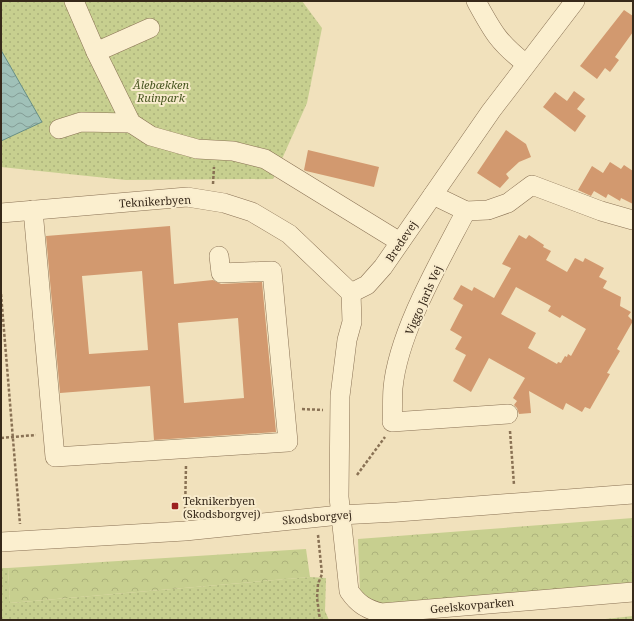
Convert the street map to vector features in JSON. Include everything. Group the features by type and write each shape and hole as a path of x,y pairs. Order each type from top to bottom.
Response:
{"street":[{"path":"74,1 96,52 131,123 151,136 197,149 232,151 265,159 400,242"},
{"path":"476,1 495,36 506,49 526,64"},
{"name":"Bredevej","path":"351,293 367,285 383,268 432,195 526,64 575,1"},
{"path":"96,52 150,28"},
{"path":"59,129 81,122 131,123"},
{"path":"432,195 466,211 488,210 508,203 532,185 600,211 633,220"},
{"name":"Teknikerbyen","path":"1,213 187,197 224,203 252,212 290,234 351,293"},
{"path":"33,210 55,457 288,442 272,271 220,273 219,256"},
{"name":"Viggo Jarls Vej","path":"392,422 393,388 401,353 415,312 466,211"},
{"path":"340,514 340,396 347,340 352,322 351,293"},
{"path":"392,422 508,414"},
{"name":"Skodsborgvej","path":"1,542 185,531 340,514 633,494"},
{"name":"Geelskovparken","path":"340,514 350,591 357,603 368,610 381,613 633,592"}],"path":[{"path":"212,201 214,150"},
{"path":"1,294 21,540"},
{"path":"285,409 340,410"},
{"path":"508,414 516,503"},
{"path":"339,488 358,487 357,476 385,439 386,430 392,422"},
{"path":"1,438 53,434"},
{"path":"185,531 186,448"},
{"path":"316,517 322,574 318,584 317,598 320,620"}],"green space":[{"name":"Ålebækken Ruinpark","path":"1,1 302,1 322,28 307,103 273,179 126,180 1,167"},
{"path":"633,518 633,585 378,605 360,592 358,539"},
{"path":"306,549 310,577 10,603 8,568"},
{"path":"1,568 8,568 10,603 310,577 326,578 325,611 329,620 1,620"},
{"path":"633,616 633,620 596,620"}],"water":[{"path":"1,50 42,122 1,141"}],"building":[{"path":"624,10 633,16 633,32 615,57 619,60 610,72 605,68 597,79 580,66"},
{"path":"574,91 585,99 577,109 586,116 575,132 543,107 555,92 567,101"},
{"path":"506,130 526,144 531,157 519,162 506,174 509,178 500,188 477,173"},
{"path":"308,150 379,167 374,187 304,170"},
{"path":"610,162 621,169 624,165 633,171 633,204 621,198 620,201 608,194 606,198 594,191 591,196 578,190 592,166 603,173"},
{"path":"170,226 174,284 213,280 221,284 262,282 276,432 154,440 150,386 60,393 46,236","holes":["142,271 148,350 89,354 82,276","238,318 244,398 184,403 178,323"]},
{"path":"519,235 526,239 529,235 544,245 543,247 551,251 546,260 567,272 575,258 583,262 585,258 604,268 599,277 607,281 603,288 621,297 620,306 631,312 628,316 633,321 617,349 620,351 607,373 610,374 590,409 585,407 582,412 566,403 563,410 529,391 531,413 519,414 514,405 517,401 513,398 525,378 489,358 471,392 453,381 466,355 455,349 462,337 450,330 463,305 453,299 461,285 472,291 474,287 494,298 511,268 502,264","holes":["516,287 551,306 548,311 560,318 562,315 586,329 571,356 568,354 561,363 558,362 557,364 528,348 536,333 501,314"]}],"place":[{"name":"Teknikerbyen (Skodsborgvej)","path":"175,506"}]}
